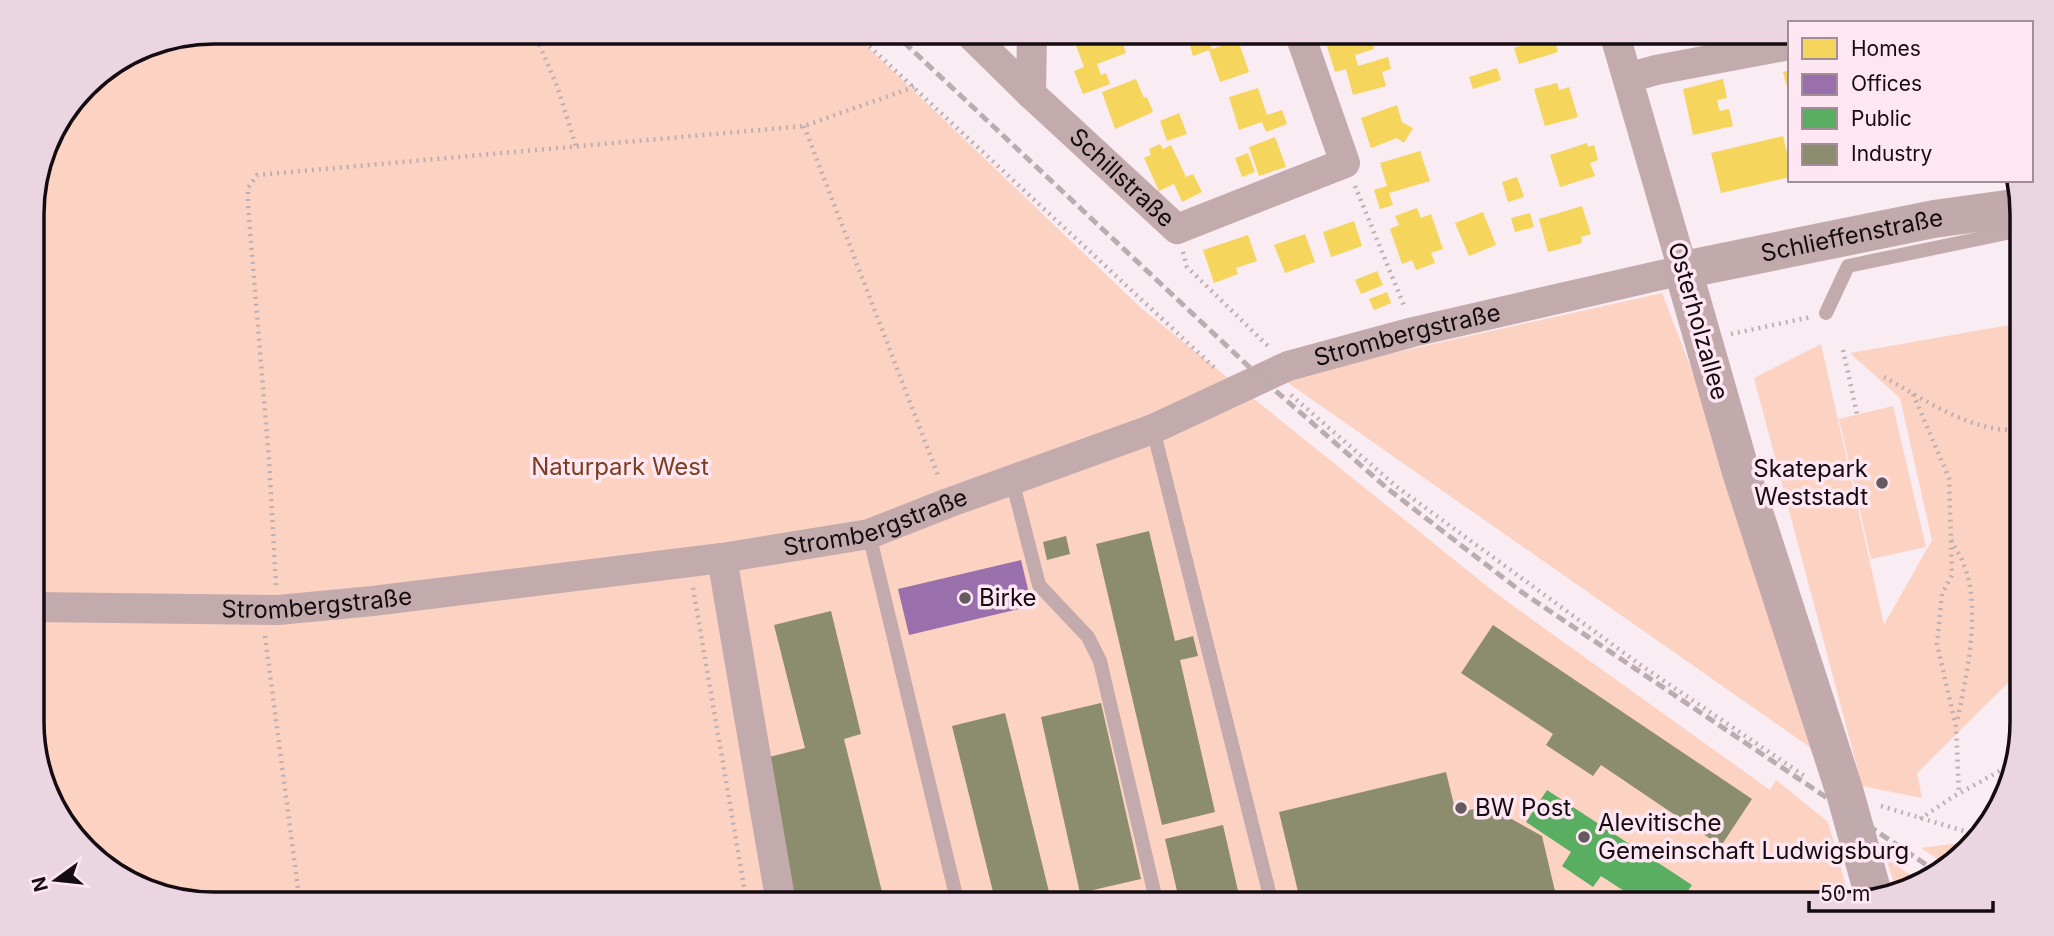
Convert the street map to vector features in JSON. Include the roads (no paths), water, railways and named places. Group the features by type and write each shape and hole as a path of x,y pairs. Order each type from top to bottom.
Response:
{"street":[{"name":"Schillstraße","path":"980,44 1177,229 1345,163 1303,44"},
{"path":"1031,94 1032,44"},
{"name":"Osterholzallee","path":"1618,44 1702,340 1784,611 1845,793 1872,889"},
{"path":"1628,78 1656,70 1788,45"},
{"name":"Schlieffenstraße","path":"1683,270 1938,242 2010,212"},
{"name":"Strombergstraße","path":"44,607 270,610 373,601 722,558 869,534 1153,429 1278,370 1413,332 1683,270"},
{"path":"722,558 780,892"}],"lane":[{"path":"1826,313 1848,266 1938,242 2010,232"},
{"path":"1153,429 1269,892"},
{"path":"1012,480 1039,585 1088,636 1100,662 1154,892"},
{"path":"869,534 955,892"}],"railway":[{"path":"906,44 1262,379 1388,489 1523,593 1930,867"}],"place":[{"name":"Skatepark Weststadt","path":"1882,483"},
{"name":"Birke","path":"965,598"},
{"name":"BW Post","path":"1461,808"},
{"name":"Alevitische Gemeinschaft Ludwigsburg","path":"1584,837"}],"park label":[{"name":"Naturpark West","path":"620,467"}]}
